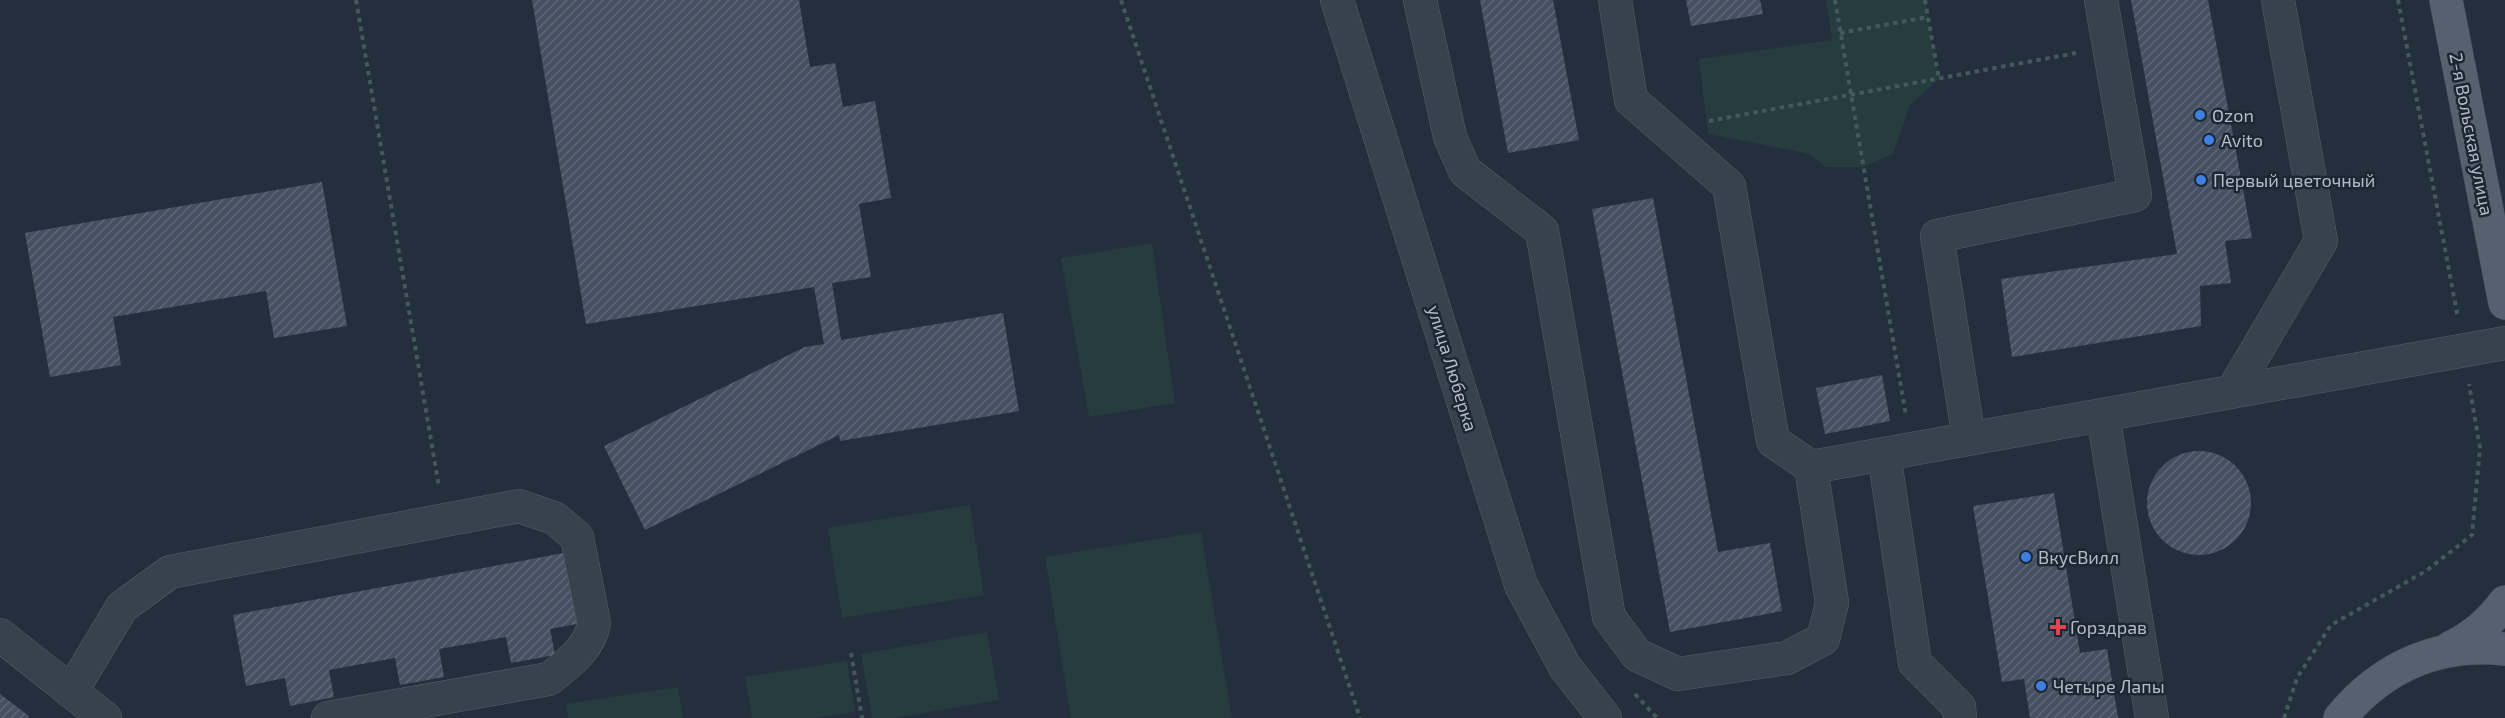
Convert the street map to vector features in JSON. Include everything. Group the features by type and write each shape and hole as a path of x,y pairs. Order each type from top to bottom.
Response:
{"main road":[{"name":"2-я Вольская улица","path":"2446,0 2502,271 2505,303"},
{"path":"2340,718 2359,696 2404,665 2469,639 2489,624 2505,602"},
{"path":"2443,651 2484,647 2505,649"}],"street":[{"name":"улица Люберка","path":"1337,0 1521,585 1565,667 1605,718"},
{"path":"1420,0 1450,137 1466,171 1542,231 1609,617 1637,655 1678,674 1787,658 1823,639 1832,603 1811,467"},
{"path":"1615,0 1631,100 1729,186 1773,441 1811,467 2505,343"},
{"path":"1969,439 1937,236 2135,195 2102,0"},
{"path":"2232,392 2321,241 2278,0"},
{"path":"2103,415 2152,718"},
{"path":"1898,452 1915,663 1959,707 1960,718"},
{"path":"71,692 122,607 170,573 519,506 554,518 577,537 594,623 592,637 570,663 549,679 328,718"},
{"path":"0,635 98,716"}],"path":[{"path":"356,0 444,520"},
{"path":"1121,0 1360,718"},
{"path":"1835,0 1851,95 1898,452"},
{"path":"1925,0 1939,79"},
{"path":"1840,33 1928,17"},
{"path":"1664,129 2110,47"},
{"path":"851,653 862,718 860,718"},
{"path":"1634,692 1657,718"}],"green space":[{"path":"1826,0 1925,0 1939,79 1910,105 1893,154 1863,167 1826,167 1809,154 1708,134 1699,59 1832,40"},
{"path":"1152,243 1175,403 1089,417 1061,258"},
{"path":"970,505 984,595 842,618 828,528"},
{"path":"1201,532 1232,718 1071,718 1045,557"},
{"path":"987,632 999,700 895,718 872,718 861,654"},
{"path":"847,661 855,712 816,718 752,718 745,677"},
{"path":"678,687 683,718 568,718 566,704"}],"building":[{"path":"532,0 799,0 810,67 835,63 843,107 875,101 891,198 859,204 871,277 832,283 841,340 1003,313 1019,411 840,441 839,435 645,530 604,446 805,347 824,344 814,287 586,324"},
{"path":"1480,0 1553,0 1579,140 1508,153"},
{"path":"1686,0 1760,0 1763,14 1691,26"},
{"path":"2131,0 2208,0 2252,238 2225,241 2231,283 2200,286 2201,326 2012,357 2001,279 2177,254"},
{"path":"322,182 347,326 274,338 266,291 113,317 121,365 50,377 25,233"},
{"path":"1653,198 1718,552 1770,543 1782,611 1670,632 1592,209"},
{"path":"1882,375 1890,421 1825,434 1816,388"},
{"path":"2199,451 2219,455 2236,466 2247,483 2251,503 2247,523 2236,540 2219,551 2199,555 2179,551 2162,540 2151,523 2147,503 2151,483 2162,466 2179,455"},
{"path":"2054,493 2080,653 2107,649 2118,718 2030,718 2024,679 2002,682 1973,506"},
{"path":"574,551 587,622 550,629 555,655 511,663 506,637 439,649 444,677 400,685 395,658 329,670 334,697 290,706 285,678 246,686 233,615"},
{"path":"0,694 29,716 28,718 0,718"}],"place":[{"name":"Ozon","path":"2200,115"},
{"name":"Avito","path":"2209,140"},
{"name":"Первый цветочный","path":"2201,180"},
{"name":"ВкусВилл","path":"2026,557"},
{"name":"Горздрав","path":"2058,627"},
{"name":"Четыре Лапы","path":"2041,686"}]}
